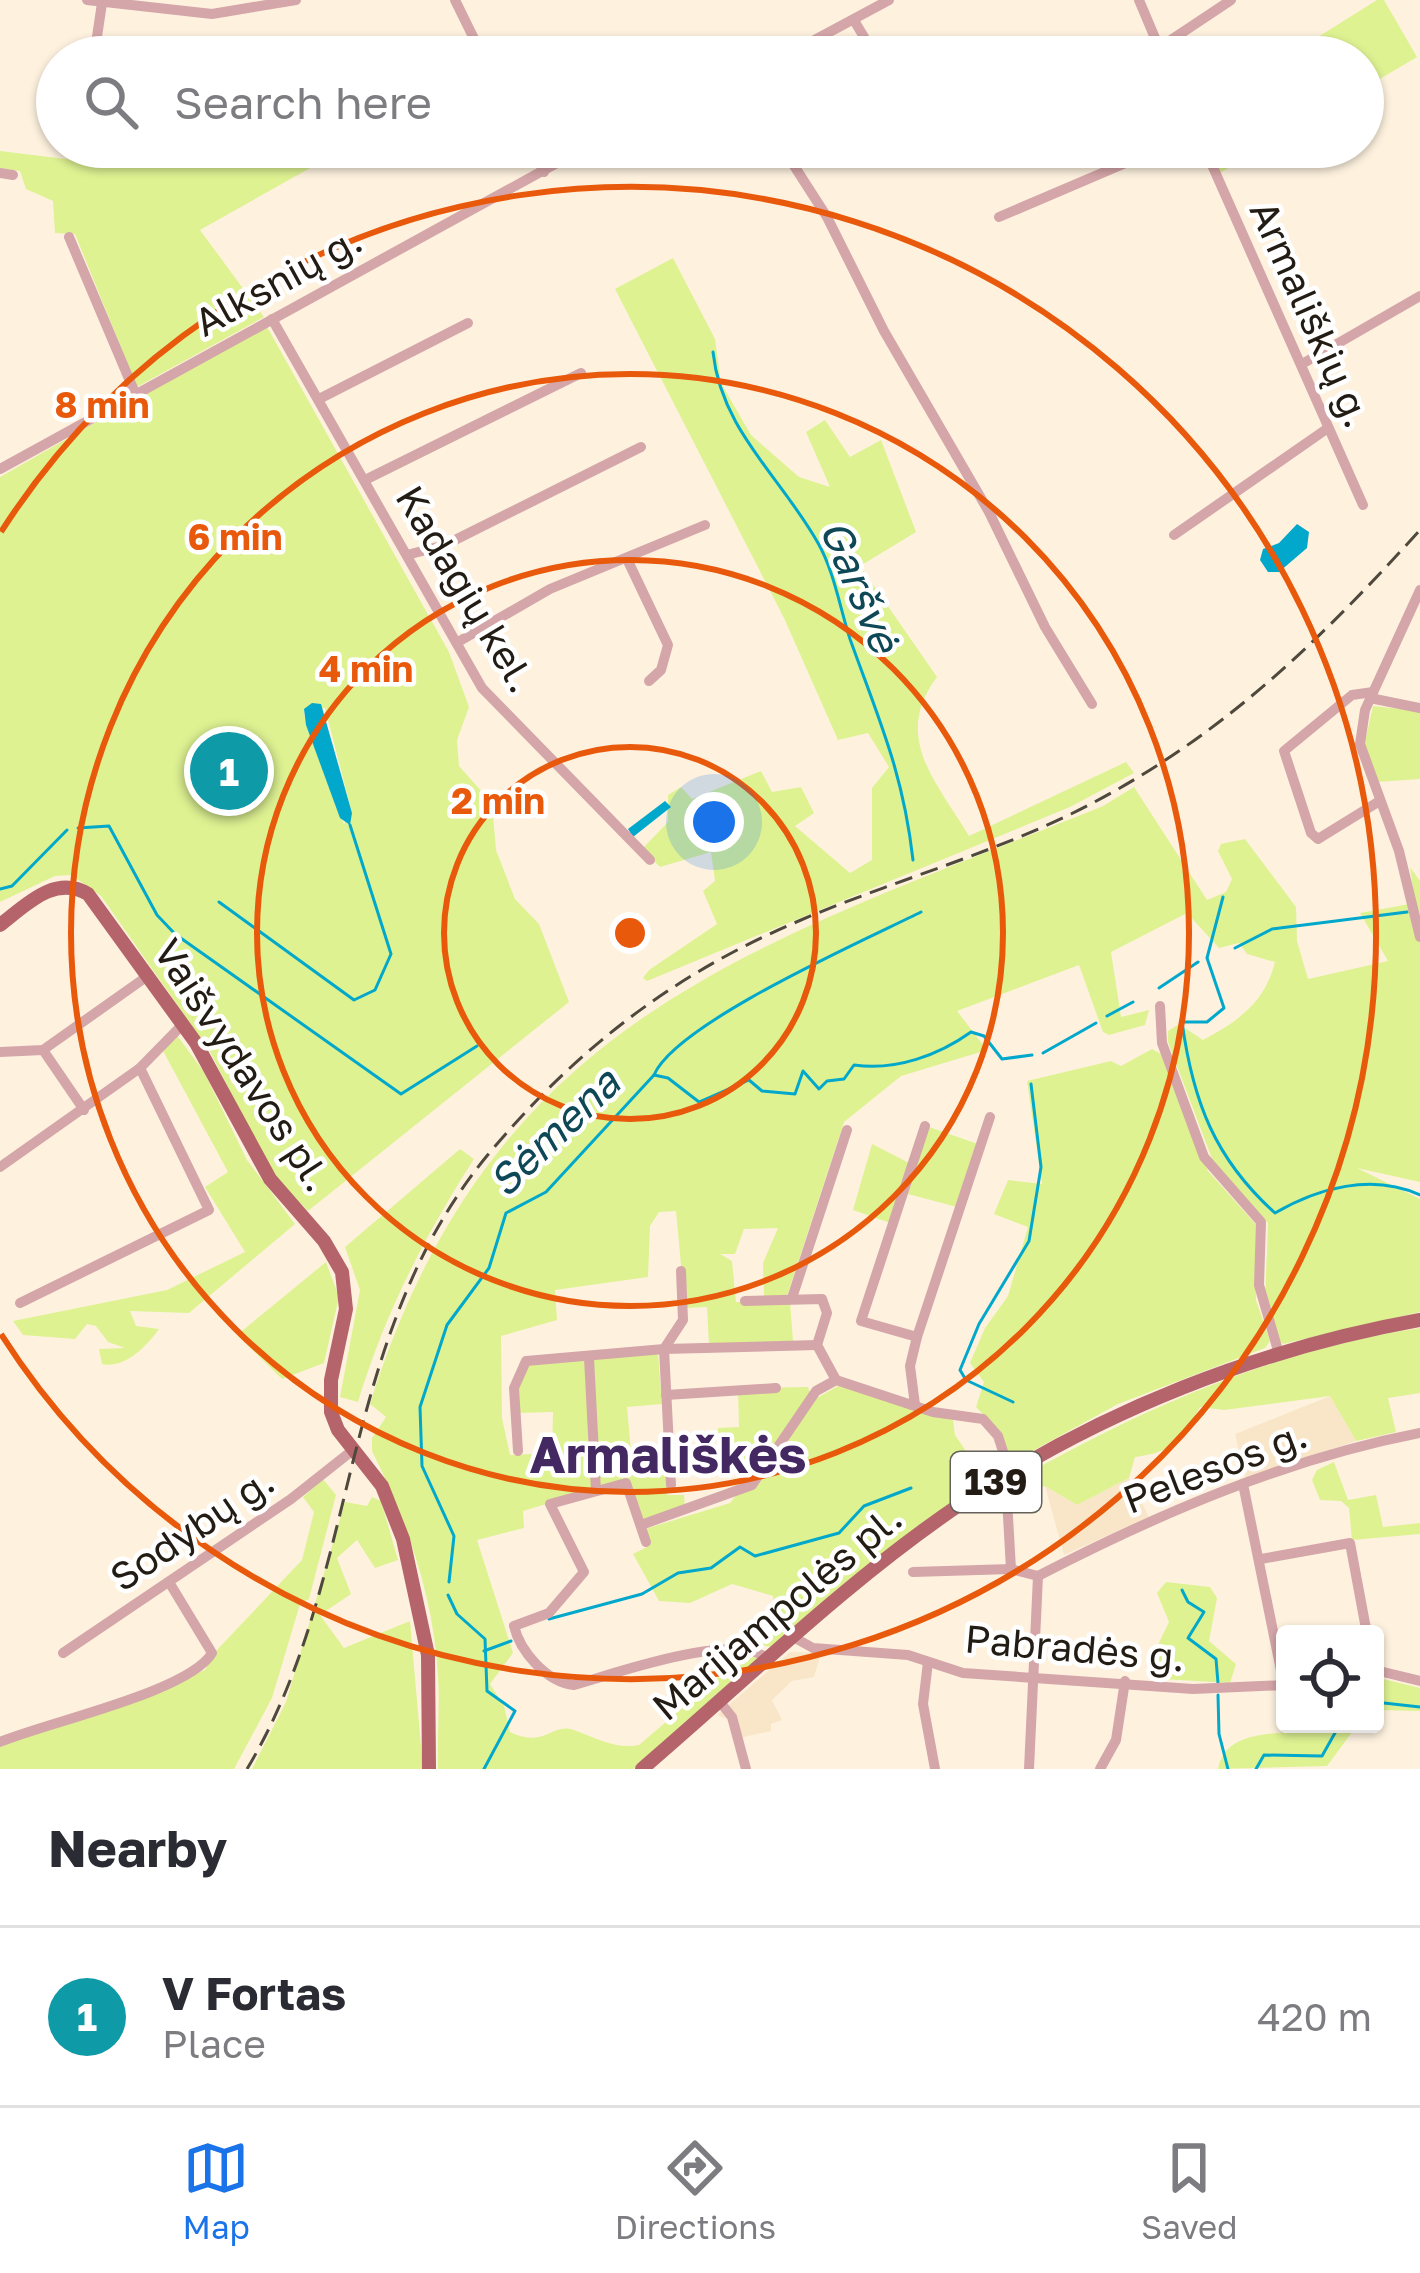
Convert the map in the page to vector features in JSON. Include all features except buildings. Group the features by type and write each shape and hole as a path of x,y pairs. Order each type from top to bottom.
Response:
{"main road":[{"name":"Vaišvydavos pl.","path":"0,925 48,891 71,886 95,902 183,1024 269,1179 324,1241 342,1272 346,1309 329,1403 338,1430 389,1500 410,1567 430,1669 429,1769"},
{"name":"Marijampolės pl.","path":"642,1769 927,1529 1004,1477 1137,1406 1279,1354 1420,1320"}],"street":[{"path":"87,0 212,14 296,0"},
{"path":"455,0 473,36"},
{"path":"827,36 889,0"},
{"path":"1138,0 1154,36"},
{"path":"1183,36 1231,0"},
{"path":"97,36 102,3"},
{"path":"855,22 863,36"},
{"path":"542,168 544,172"},
{"name":"Alksnių g.","path":"0,469 551,168"},
{"path":"796,168 827,217 884,331 913,373 1045,626 1092,704"},
{"path":"999,217 1114,168"},
{"name":"Armališkių g.","path":"1213,168 1363,505"},
{"path":"69,237 135,394"},
{"path":"1302,364 1420,296"},
{"name":"Kadagių kel.","path":"272,319 493,702 650,860"},
{"path":"319,399 468,323"},
{"path":"365,480 581,373"},
{"path":"1174,535 1328,428"},
{"path":"407,555 445,545 641,447"},
{"path":"458,642 550,589 705,524"},
{"path":"627,560 668,645 661,670 650,681"},
{"path":"1420,590 1371,695 1360,744 1399,851 1420,937"},
{"path":"1405,617 1420,614"},
{"path":"1378,802 1318,839 1311,833 1283,751 1352,695 1420,708"},
{"path":"0,1052 43,1050 148,975"},
{"path":"1160,1006 1162,1043 1204,1156 1261,1222 1259,1285 1279,1354"},
{"path":"0,1167 140,1068 183,1024"},
{"path":"43,1050 84,1110"},
{"path":"20,1304 209,1210 140,1068"},
{"path":"915,1405 910,1387 916,1337 990,1117"},
{"path":"916,1337 861,1321 925,1126"},
{"path":"792,1298 847,1130"},
{"path":"671,1484 664,1348 682,1320 681,1271"},
{"path":"745,1301 822,1298 826,1304 817,1345 836,1380 915,1405 983,1419 998,1436 1011,1569"},
{"path":"518,1450 514,1388 526,1361 664,1348 817,1345"},
{"path":"589,1358 596,1491"},
{"path":"641,1525 752,1486 816,1391 836,1380"},
{"path":"666,1395 776,1388"},
{"name":"Pelesos g.","path":"1038,1576 1244,1484 1354,1446 1420,1433"},
{"name":"Sodybų g.","path":"63,1653 353,1450"},
{"path":"670,1469 722,1466"},
{"path":"646,1542 626,1483 550,1504 584,1575 548,1612 514,1626 518,1639 550,1677 574,1685 717,1650 750,1649 769,1660"},
{"path":"1244,1484 1276,1641"},
{"path":"1261,1559 1350,1543 1365,1625"},
{"path":"913,1572 1011,1569 1038,1576 1029,1769"},
{"path":"0,1742 205,1666 212,1653 170,1582"},
{"name":"Pabradės g.","path":"794,1638 813,1648 891,1652 963,1673 1035,1674 1193,1689 1276,1685"},
{"path":"928,1662 923,1704 935,1769"},
{"path":"1384,1672 1420,1681"},
{"path":"1100,1769 1116,1740 1125,1681"},
{"path":"720,1702 732,1717 746,1769"}],"shaded area":[{"path":"1330,1396 1356,1441 1245,1478 1235,1434"},
{"path":"1129,1478 1149,1517 1064,1555 1045,1486 1077,1505"},
{"path":"790,1652 821,1653 814,1677 792,1681 772,1700 782,1720 771,1724 771,1731 735,1739 730,1720 717,1715"}],"green space":[{"path":"1384,0 1417,57 1384,77 1384,36 1320,36"},
{"path":"0,151 36,155 36,168 310,168 200,230 264,317 137,387 75,234 55,233 53,201 26,189 20,171 0,168"},
{"path":"673,258 715,339 721,383 751,435 799,477 830,487 806,432 825,420 850,457 881,440 916,532 860,566 937,677 918,719 919,739 933,777 969,836 1126,762 1134,773 1070,807 647,981 643,978 649,970 717,924 703,891 715,881 711,852 660,867 642,849 668,822 668,795 681,787 692,799 761,771 772,792 801,787 814,813 795,826 850,873 872,860 872,788 889,767 868,733 838,740 784,618 615,289"},
{"path":"266,325 449,652 469,707 457,740 459,766 492,803 496,850 515,899 539,924 569,1002 308,1211 273,1175 209,1050 101,896 71,875 55,876 0,902 0,477","holes":["325,708 352,813 344,824 304,709"]},
{"path":"1373,706 1420,711 1420,779 1376,782 1364,746"},
{"path":"1134,787 1207,900 1226,892 1232,879 1218,851 1221,844 1245,839 1296,907 1297,941 1308,979 1388,961 1360,913 1415,903 1410,867 1420,881 1420,1182 1357,1168 1420,1199 1420,1312 1283,1344 1278,1340 1265,1302 1268,1223 1215,1167 1168,1042 1168,1031 1179,1024 1203,1040 1239,1018 1265,988 1275,962 1247,954 1239,943 1219,948 1187,913 1111,952 1121,1017 1149,1010 1145,1025 1109,1035 1103,1032 1079,965 957,1011 987,1050 901,1076 844,1122 787,1296 764,1296 763,1263 778,1228 744,1229 735,1254 720,1254 732,1261 736,1302 790,1302 793,1341 709,1345 707,1307 685,1308 676,1211 659,1212 650,1226 648,1277 555,1290 557,1320 501,1336 502,1418 510,1455 552,1453 553,1412 518,1413 516,1388 527,1363 658,1353 662,1404 627,1407 633,1473 667,1472 667,1495 684,1495 685,1507 642,1523 626,1480 523,1511 524,1528 477,1540 513,1653 490,1684 504,1706 510,1732 532,1738 566,1728 614,1744 639,1745 742,1657 750,1653 759,1660 633,1769 438,1769 438,1675 430,1616 407,1532 372,1451 372,1438 386,1417 370,1404 422,1272 488,1165 565,1080 654,1010 753,953 861,903 1103,806"},
{"path":"176,1034 204,1072 247,1160 295,1224 189,1313 130,1311 136,1326 159,1329 127,1360 102,1364 99,1349 125,1348 108,1342 96,1326 87,1324 75,1339 23,1335 13,1321 167,1290 245,1252 205,1187 228,1172 162,1049"},
{"path":"1152,1049 1161,1054 1208,1171 1259,1228 1256,1300 1270,1341 1265,1348 1118,1404 1016,1460 1007,1460 1000,1432 976,1407 984,1382 970,1363 985,1328 1008,1296 1028,1227 994,1214 1008,1180 1042,1184 1027,1081 1111,1061 1121,1066"},
{"path":"929,1127 978,1144 957,1207 908,1194"},
{"path":"872,1144 911,1164 890,1223 853,1210"},
{"path":"460,1149 474,1159 407,1276 358,1402 340,1397 360,1290 345,1247"},
{"path":"326,1262 339,1297 324,1363 282,1379 237,1335"},
{"path":"1420,1328 1420,1393 1388,1398 1396,1432 1356,1441 1330,1396 1224,1410 1200,1407 1175,1443 1135,1457 1129,1478 1077,1505 1045,1486 1010,1497 1009,1484 1156,1408 1312,1351"},
{"path":"838,1386 953,1420 955,1435 974,1463 985,1463 987,1474 771,1647 751,1643 774,1617 773,1596 732,1584 690,1603 659,1601 633,1554 649,1546 645,1529 730,1503 810,1402"},
{"path":"808,1387 810,1393 765,1462 719,1465 718,1428 739,1427 738,1388"},
{"path":"1334,1462 1348,1500 1376,1495 1383,1527 1420,1523 1420,1534 1352,1540 1349,1508 1341,1501 1320,1500 1312,1480 1317,1470"},
{"path":"323,1479 336,1495 309,1599 300,1604 272,1698 234,1769 0,1769 0,1747 205,1670 215,1652 302,1560 314,1512 303,1497"},
{"path":"372,1497 381,1501 398,1560 375,1568 357,1540 337,1558 351,1594 320,1615 344,1648 410,1621 423,1769 252,1769 286,1702 345,1502 367,1506"},
{"path":"1166,1582 1210,1587 1217,1598 1209,1641 1236,1664 1230,1683 1162,1679 1156,1649 1169,1622 1157,1593"},
{"path":"1384,1679 1420,1688 1420,1711 1384,1710"},
{"path":"1351,1733 1327,1766 1218,1769 1235,1744 1265,1734"}],"water":[{"path":"1297,524 1309,532 1307,548 1279,572 1268,572 1260,560 1263,549 1279,543"},
{"path":"321,704 352,813 350,825 340,818 306,725 304,709"},
{"path":"665,801 671,807 633,837 628,829"}],"waterway":[{"name":"Garšvė","path":"713,352 718,380 740,429 803,519 828,565 896,773 913,860"},
{"path":"219,902 354,1000 375,990 391,954 350,825"},
{"path":"78,828 109,826 157,915 175,934 401,1094 477,1046"},
{"path":"0,889 12,886 67,830"},
{"path":"1223,897 1207,958 1224,1008 1207,1022 1182,1022 1200,1103 1222,1150 1275,1213 1346,1186 1383,1185 1420,1195"},
{"name":"Garšvė","path":"654,1075 669,1054 733,1008 921,912"},
{"name":"Sėmena","path":"1235,948 1272,929 1407,912"},
{"name":"Sėmena","path":"1159,988 1198,962"},
{"name":"Sėmena","path":"1107,1016 1133,1002"},
{"name":"Sėmena","path":"1043,1053 1096,1023"},
{"name":"Sėmena","path":"449,1582 454,1536 422,1466 420,1407 447,1325 489,1268 506,1213 546,1192 654,1075 668,1078 699,1102 749,1080 762,1091 795,1094 803,1071 819,1089 827,1081 844,1079 854,1065 886,1066 916,1059 971,1032 984,1036 1002,1059 1032,1055"},
{"path":"1013,1402 966,1380 960,1370 979,1324 1029,1241 1041,1167 1031,1084"},
{"path":"549,1619 642,1594 678,1573 711,1568 740,1547 755,1556 839,1533 864,1506 911,1488"},
{"path":"1182,1590 1188,1602 1204,1612 1188,1638 1216,1659 1218,1683"},
{"name":"Sėmena","path":"448,1595 457,1614 485,1639 487,1691 515,1711 484,1769"},
{"path":"484,1651 511,1641"},
{"path":"1218,1695 1219,1734 1228,1769"},
{"path":"1384,1703 1420,1707"},
{"path":"1256,1769 1264,1755 1322,1756 1335,1733"}],"railway":[{"path":"247,1769 284,1695 312,1618 375,1381 402,1303 437,1228 486,1157 543,1094 636,1013 743,947 1031,832 1171,756 1301,653 1420,530"}],"place":[{"name":"V Fortas","path":"229,771"}],"district":[{"name":"Armališkės","path":"668,1455"}]}
